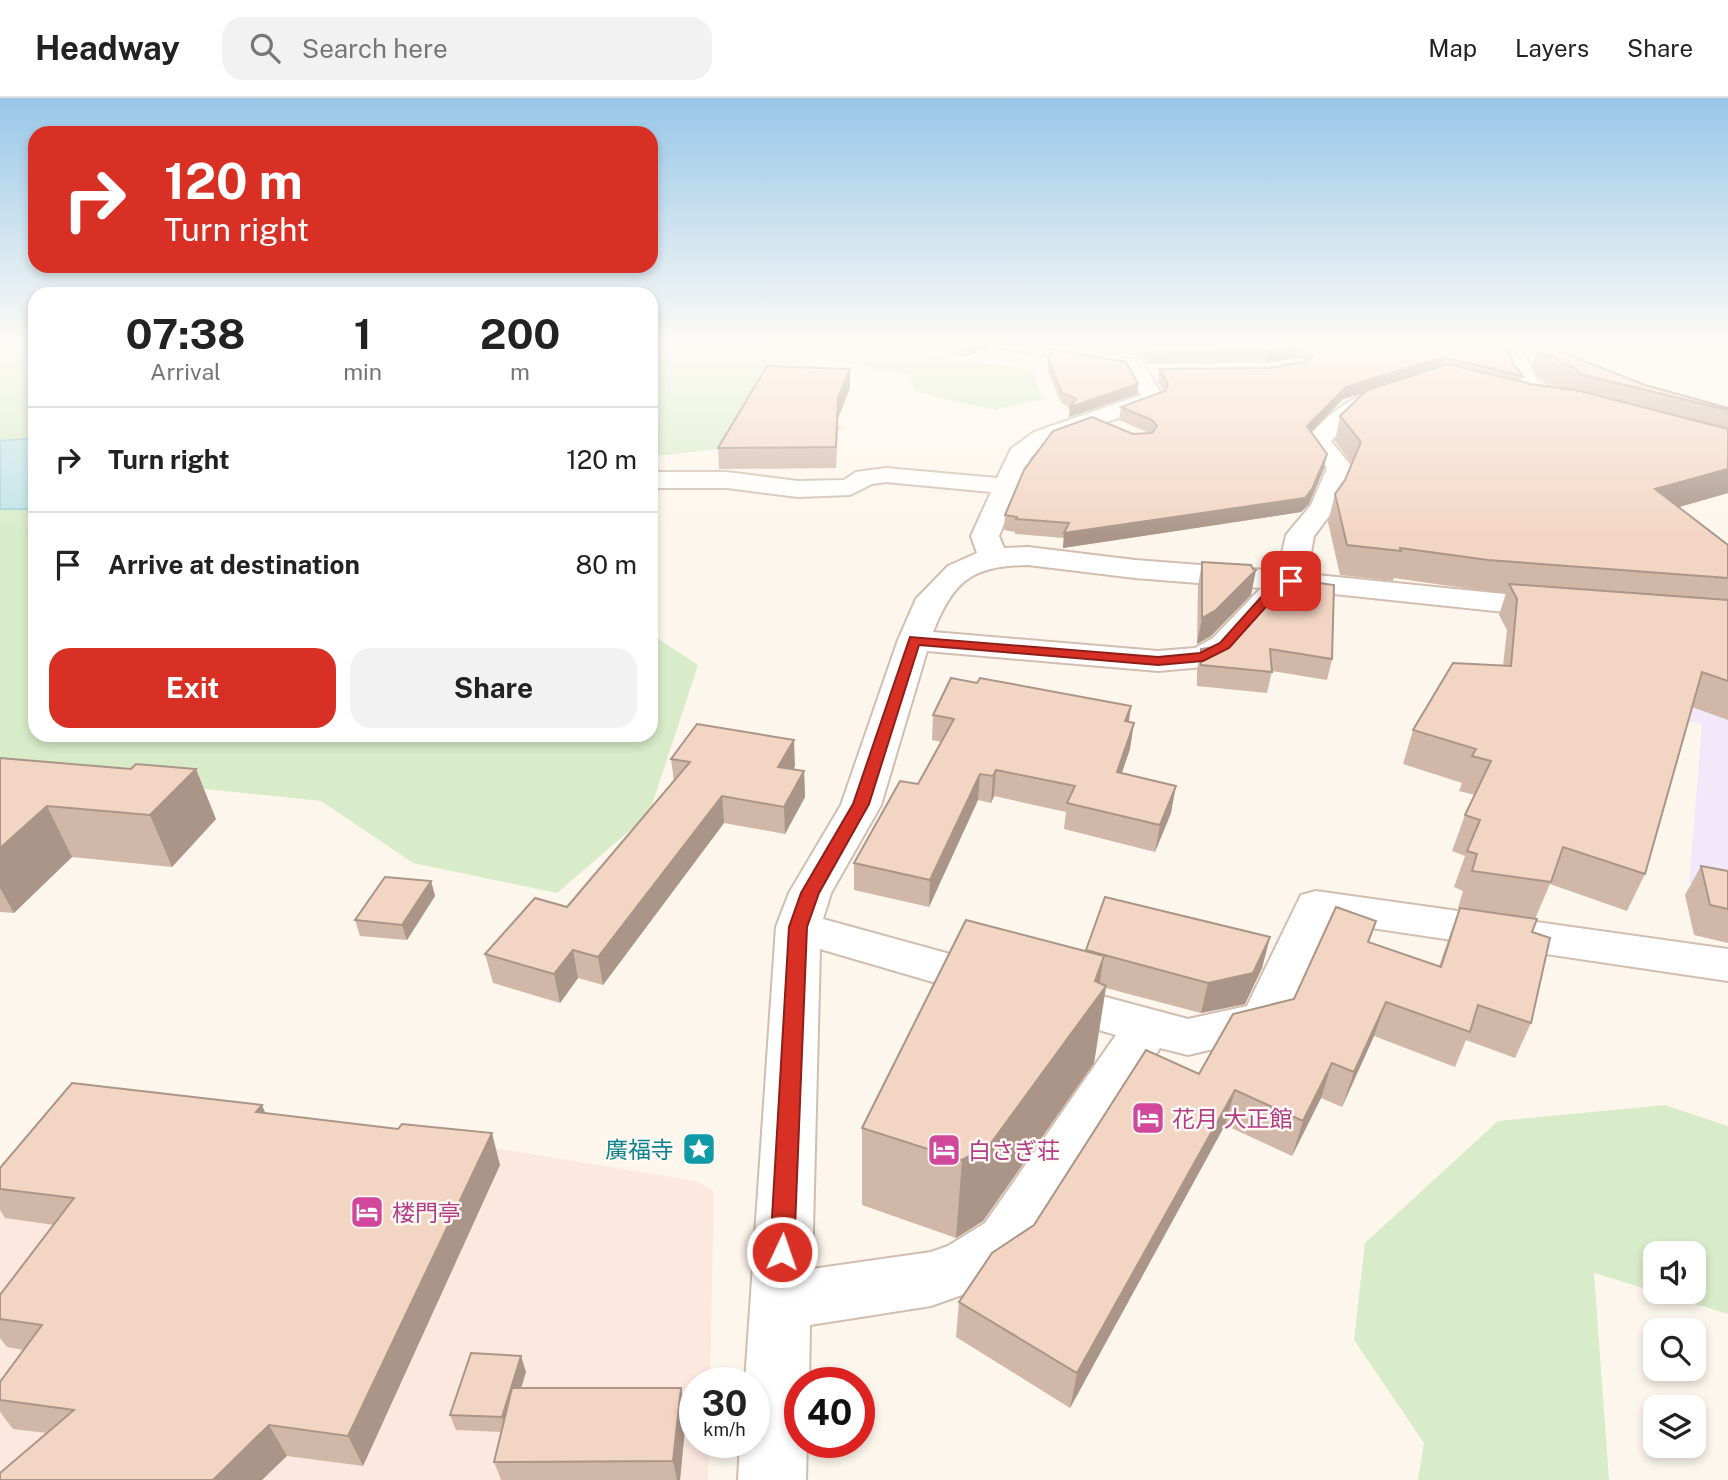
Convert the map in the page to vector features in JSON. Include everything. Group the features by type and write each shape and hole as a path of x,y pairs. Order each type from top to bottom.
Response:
{"street":[{"path":"997,557 988,549 985,536 1020,454 1042,437 1128,407"},
{"path":"1291,581 1300,535 1323,507 1340,467 1318,441 1352,407"},
{"path":"1575,407 1600,415"},
{"path":"1092,421 1116,430"},
{"path":"658,480 727,480 798,489 850,487 864,477 886,475 1006,486"},
{"path":"772,1480 798,927 810,893 861,804 914,640 931,599 958,572 977,562 997,557 1028,556 1135,569 1291,581 1478,602 1587,610"},
{"path":"914,640 1158,661 1203,657 1224,645 1276,589 1291,581"},
{"path":"798,927 1188,1037 1265,1020 1316,905 1728,965"},
{"path":"779,1302 931,1279 966,1267 1006,1241 1148,1027"}],"shaded area":[{"path":"1728,686 1728,893 1689,883 1702,724 1665,716"},
{"path":"409,1134 695,1181 714,1191 710,1367 679,1367 679,1458 709,1458 708,1480 0,1480 0,1205"}],"green space":[{"path":"0,407 28,407 28,439 0,441"},
{"path":"658,407 814,407 843,429 807,438 658,455"},
{"path":"0,509 28,509 28,742 658,742 658,639 698,665 649,814 557,893 413,863 321,801 0,768"},
{"path":"1665,1105 1728,1126 1728,1314 1695,1304 1706,1304 1706,1241 1643,1241 1643,1288 1594,1273 1609,1480 1418,1480 1424,1443 1354,1340 1365,1243 1498,1121"}],"water":[{"path":"28,439 28,509 0,509 0,441"}],"building":[{"path":"742,407 838,407 836,447 718,448"},
{"path":"1122,407 1326,407 1307,426 1327,454 1312,489 1305,498 1064,533 1069,523 1016,519 1017,517 1005,515 1024,470 1053,431 1092,417 1133,434 1152,433 1157,426 1152,420"},
{"path":"1349,407 1644,407 1728,429 1728,469 1655,489 1728,545 1728,578 1488,560 1400,548 1401,551 1347,545 1335,494 1345,480 1361,442 1340,416"},
{"path":"1202,562 1251,565 1256,570 1216,610 1202,618"},
{"path":"1291,579 1334,585 1332,659 1270,649 1272,672 1201,665 1201,649 1220,646 1241,634"},
{"path":"1509,584 1728,600 1728,681 1702,672 1645,874 1563,847 1551,882 1472,871 1477,854 1467,851 1480,820 1465,815 1491,761 1472,756 1476,749 1413,730 1453,663 1511,666 1517,599"},
{"path":"951,678 977,683 980,678 1131,706 1125,721 1134,723 1117,772 1176,786 1160,825 1067,803 1075,786 996,770 993,776 980,774 930,880 854,863 900,781 918,784 954,719 933,715"},
{"path":"697,724 794,740 778,767 804,771 784,807 722,796 598,957 573,950 554,974 485,954 535,898 567,907 690,762 671,759"},
{"path":"0,758 131,769 136,764 196,769 150,815 47,806 0,848"},
{"path":"1701,866 1728,871 1728,909 1710,905"},
{"path":"385,877 431,881 402,925 355,920"},
{"path":"1105,897 1270,937 1253,973 1208,983 1086,950"},
{"path":"1336,907 1376,921 1368,942 1441,967 1460,908 1537,919 1532,932 1550,938 1531,1023 1478,1005 1470,1032 1386,1002 1354,1072 1332,1063 1303,1121 1235,1090 1077,1373 959,1302 992,1253 1034,1225 1146,1050 1199,1074 1233,1014 1294,999"},
{"path":"966,920 1104,956 1095,981 1106,986 991,1143 962,1160 862,1128"},
{"path":"72,1083 262,1105 256,1112 398,1129 402,1124 492,1133 348,1436 269,1425 213,1480 0,1480 0,1473 74,1410 0,1400 0,1382 42,1325 0,1319 0,1295 74,1198 0,1189 0,1168"},
{"path":"471,1353 521,1356 502,1417 450,1415"},
{"path":"512,1388 679,1388 673,1461 494,1462"}],"place":[{"name":"花月 大正館","path":"1148,1118"},
{"name":"廣福寺","path":"699,1149"},
{"name":"白さぎ荘","path":"944,1150"},
{"name":"楼門亭","path":"367,1212"}],"route":[{"path":"782,1252 798,927 810,893 861,804 914,640 1158,661 1203,657 1224,645 1276,589 1291,581"}]}
